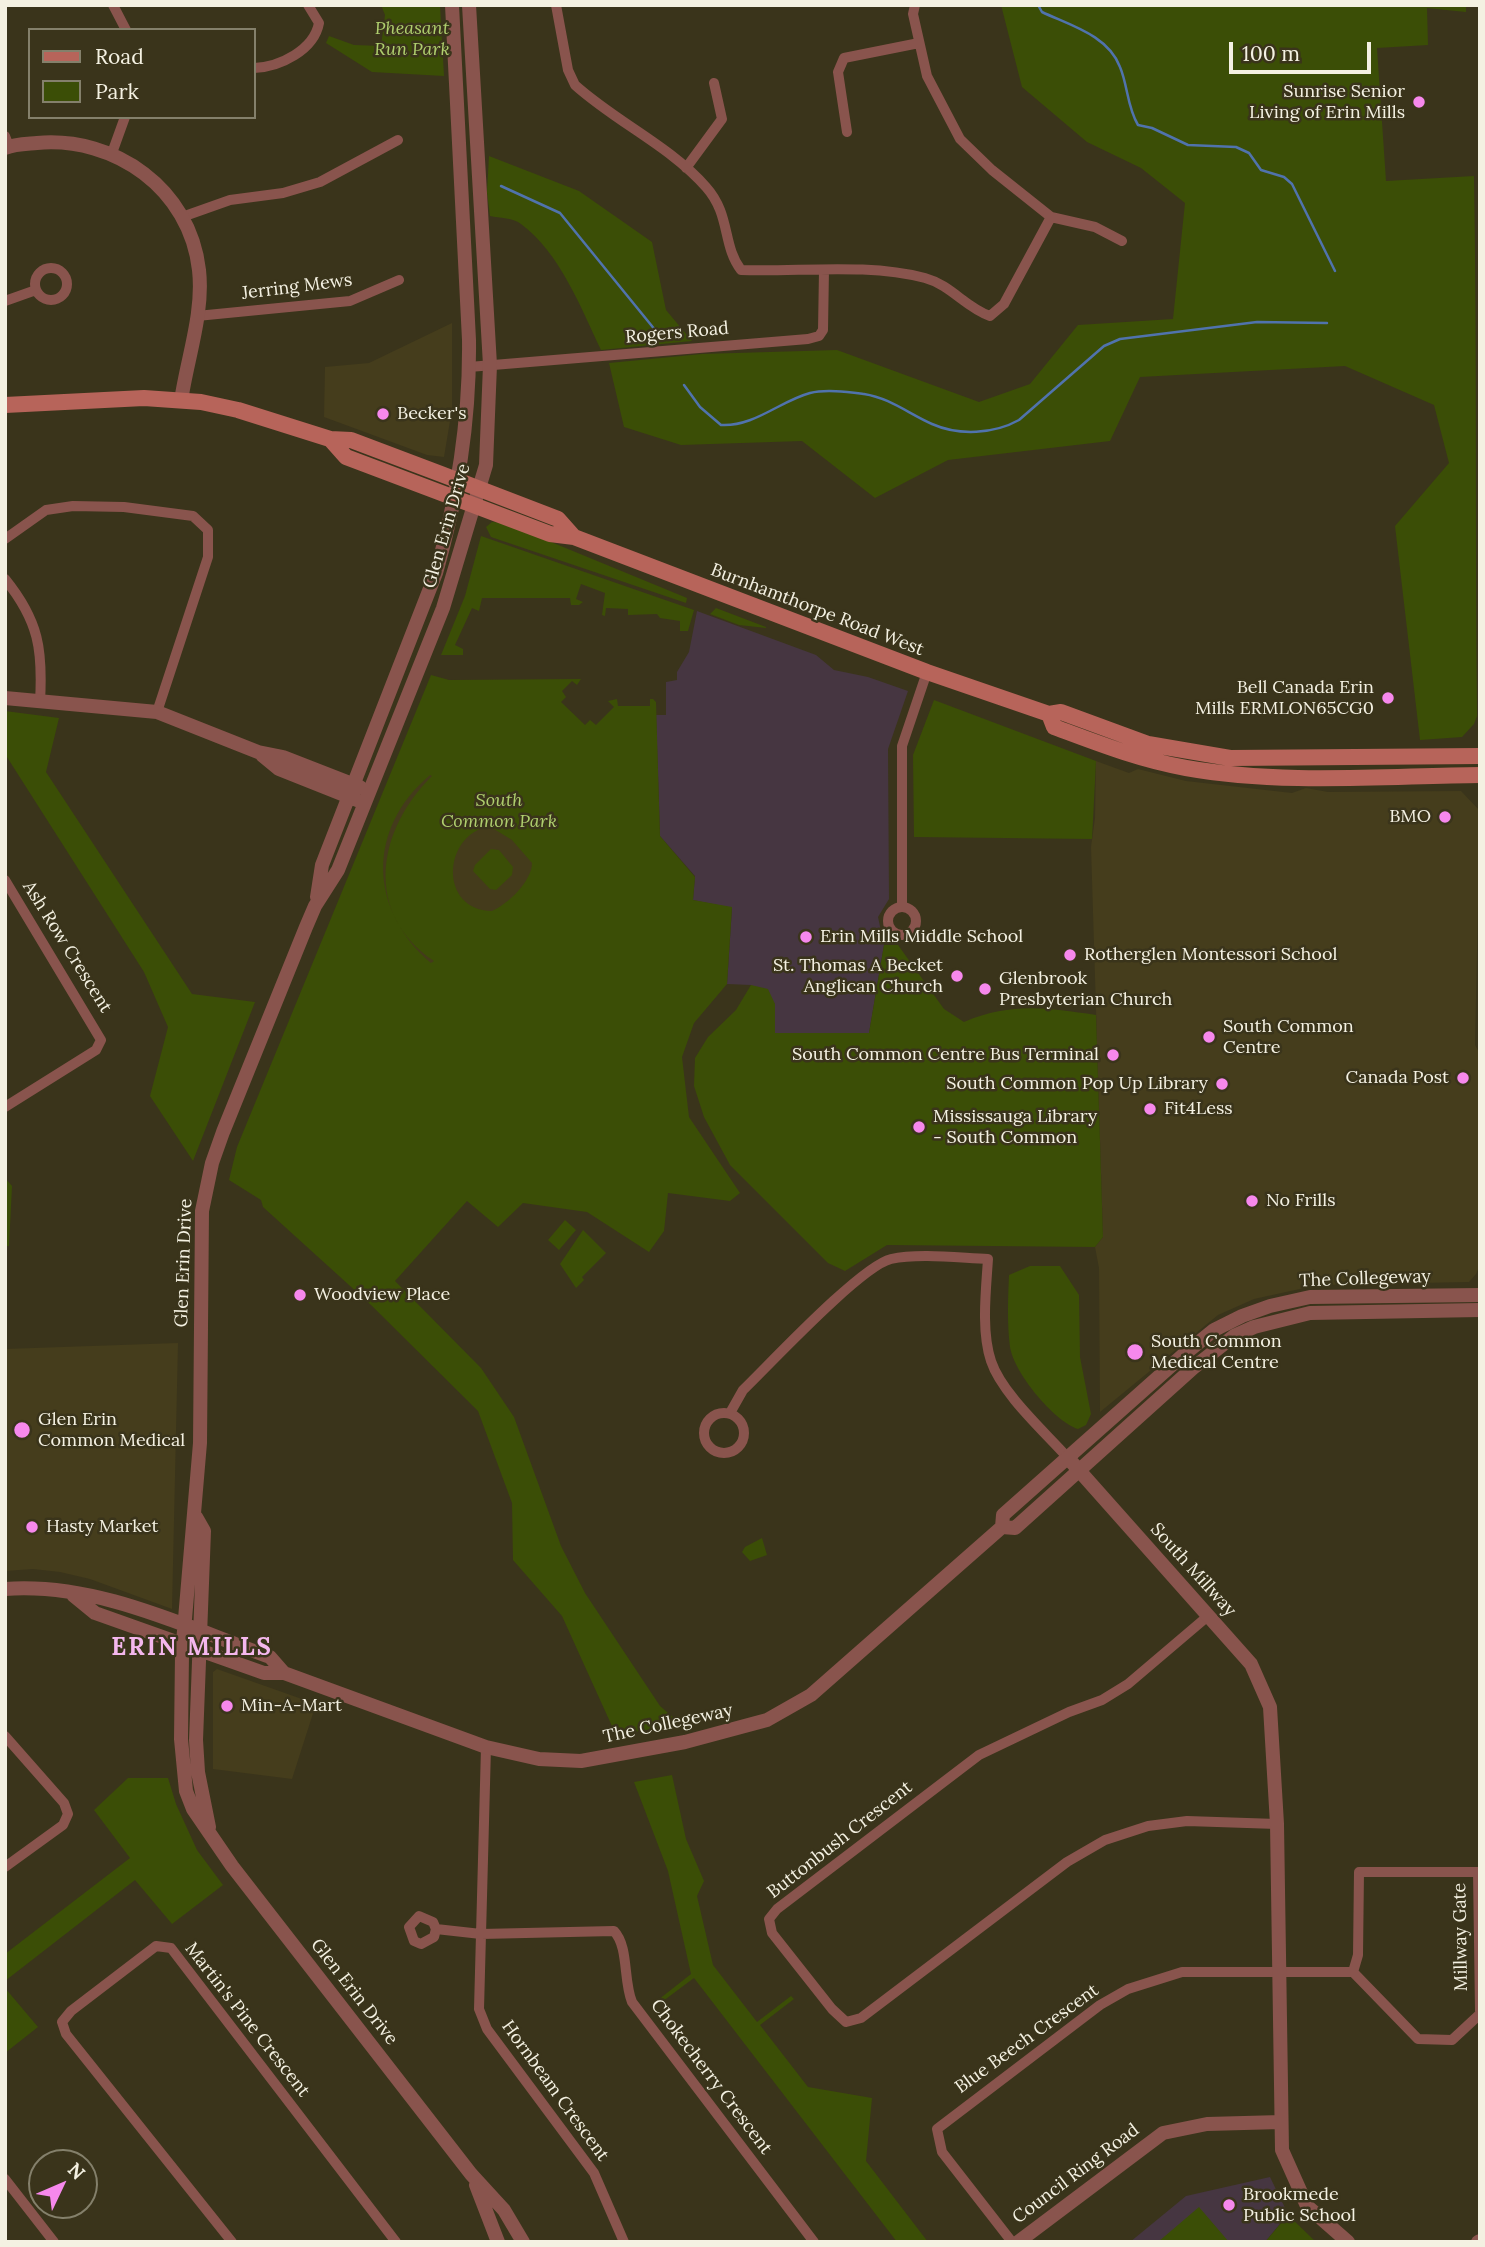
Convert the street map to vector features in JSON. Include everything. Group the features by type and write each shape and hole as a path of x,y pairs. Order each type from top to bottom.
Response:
{"main road":[{"name":"Burnhamthorpe Road West","path":"5,405 90,399 181,401 239,410 330,439 351,440 458,481 477,497"},
{"name":"Burnhamthorpe Road West","path":"330,439 346,457 455,498 477,497 558,519 574,537 840,639 1049,714 1061,712 1148,744 1230,758 1480,756"},
{"name":"Burnhamthorpe Road West","path":"1049,714 1054,727 1095,743 1144,758 1210,772 1277,776 1480,775"}],"street":[{"path":"113,5 125,28"},
{"path":"256,68 272,65 312,42 319,23 308,5"},
{"name":"Glen Erin Drive","path":"315,906 322,865 428,598 450,525 466,429 469,367 452,5"},
{"name":"Glen Erin Drive","path":"469,5 490,365 486,464 447,597 338,870 315,906 212,1163 202,1211 201,1426 196,1517 191,1528 184,1626 181,1739 186,1791 193,1809 244,1881 471,2174 504,2210 523,2242"},
{"path":"556,5 565,59 575,85 686,168 719,205 726,223 733,260 741,270 824,270 926,278 947,286 979,312 990,316 1004,304 1051,217"},
{"path":"915,5 919,43 927,76 960,139 992,170 1051,217 1095,227 1122,241"},
{"path":"847,132 838,72 844,58 919,43"},
{"path":"686,168 722,119 714,83"},
{"path":"112,153 124,119"},
{"path":"182,217 230,200 283,193 320,182 398,140"},
{"path":"6,143 51,142 112,153 135,165 154,181 182,217 191,234 199,271 197,316 181,401"},
{"name":"Rogers Road","path":"469,367 819,336 823,330 824,270"},
{"name":"Jerring Mews","path":"197,316 350,301 399,280"},
{"path":"5,301 36,290"},
{"path":"5,539 46,510 73,506 124,507 193,516 208,530 208,557 157,712"},
{"path":"5,579 37,630 43,661 40,702"},
{"path":"902,907 901,754 927,672"},
{"path":"5,698 157,712 258,752 283,757 368,797"},
{"name":"Ash Row Crescent","path":"5,880 101,1040 96,1050 5,1107"},
{"name":"South Millway","path":"730,1413 743,1390 856,1281 883,1262 910,1258 988,1259 987,1327 991,1361 1003,1381 1079,1471 1251,1664 1270,1707 1277,1824 1282,2150 1301,2197 1317,2217 1348,2242"},
{"name":"The Collegeway","path":"73,1595 96,1612 264,1673 284,1673 486,1747 539,1759 581,1761 710,1737 767,1720 830,1680 1002,1527 1003,1515 1182,1356 1214,1331 1242,1316 1270,1306 1310,1297 1480,1295"},
{"name":"The Collegeway","path":"1002,1527 1015,1528 1213,1350 1254,1327 1310,1312 1480,1310"},
{"name":"Glen Erin Drive","path":"196,1517 204,1531 196,1740 198,1772 209,1831"},
{"name":"The Collegeway","path":"5,1589 100,1596 270,1657 284,1673"},
{"name":"Buttonbush Crescent","path":"1208,1616 1128,1684 1102,1700 1069,1712 979,1755 777,1909 769,1919 772,1933 832,2010 846,2022 861,2018 1067,1862 1105,1840 1149,1826 1187,1821 1277,1824"},
{"path":"5,1736 64,1803 68,1815 60,1827 5,1867"},
{"name":"Hornbeam Crescent","path":"486,1747 479,2009 487,2029 594,2173 624,2242"},
{"name":"Millway Gate","path":"1359,1872 1478,1872 1480,2013 1452,2040 1418,2039 1353,1972 1358,1955 1359,1872"},
{"name":"Chokecherry Crescent","path":"436,1929 481,1934 614,1931 622,1939 625,1983 632,2002 808,2239"},
{"name":"Martin's Pine Crescent","path":"232,2242 66,2035 62,2022 71,2011 156,1946 171,1948 396,2242"},
{"path":"1278,1971 1353,1972"},
{"name":"Blue Beech Crescent","path":"1012,2242 942,2152 937,2129 944,2121 1100,2005 1128,1989 1182,1972 1278,1971"},
{"name":"Council Ring Road","path":"1018,2242 1163,2133 1207,2123 1281,2122"},
{"name":"Glen Erin Drive","path":"471,2174 498,2242"},
{"path":"5,2179 54,2242"}],"shaded area":[{"path":"452,323 452,409 444,457 427,455 324,417 325,367 369,363"},
{"path":"697,611 816,655 834,670 868,677 908,691 888,749 889,899 878,917 884,945 869,1033 775,1033 775,1004 751,985 727,984 732,908 693,900 695,876 660,836 656,715 666,715 666,682 677,680 677,672 689,652"},
{"path":"1096,761 1129,773 1138,769 1186,781 1292,793 1306,788 1328,792 1461,791 1480,811 1475,1045 1480,1054 1480,1265 1476,1274 1469,1282 1318,1285 1254,1299 1218,1315 1100,1412 1099,1268 1095,1247 1103,1237 1091,847 1095,818"},
{"path":"178,1343 172,1609 90,1579 60,1572 33,1569 5,1571 5,1349"},
{"path":"217,1669 316,1704 292,1779 213,1769 213,1672"},
{"name":"Brookmede Public School","path":"1270,2177 1288,2214 1265,2242 1130,2242 1186,2196"}],"green space":[{"name":"Pheasant Run Park","path":"381,5 440,5 444,76 372,72 326,43 329,36 354,45 381,46 385,15"},
{"path":"1001,5 1466,5 1466,12 1427,8 1428,45 1377,48 1386,181 1474,176 1477,716 1474,724 1462,737 1420,740 1395,526 1449,463 1434,405 1345,366 1140,377 1110,441 948,460 875,498 802,441 681,445 624,427 609,363 702,354 837,350 979,402 1030,384 1078,325 1173,319 1185,203 1141,168 1087,142 1022,87"},
{"path":"489,156 579,191 652,242 666,310 692,341 601,350 568,282 547,250 518,222 490,216 487,192"},
{"path":"492,522 505,523 687,598 686,603 491,537 486,527"},
{"path":"481,536 694,610 688,631 680,631 680,621 660,618 657,614 628,615 628,609 606,608 605,616 602,615 605,593 581,584 576,599 583,602 579,605 571,605 570,598 482,598 479,611 472,608 455,645 463,649 463,655 441,655 465,596"},
{"path":"716,608 766,628 739,625 710,614"},
{"name":"South Common Park","path":"431,675 449,680 581,679 577,685 572,681 562,691 566,697 561,702 585,725 590,720 596,725 614,707 608,701 617,699 618,706 650,706 650,699 653,699 656,702 660,836 695,877 693,900 732,907 727,984 694,1023 682,1057 689,1117 740,1193 730,1201 668,1193 664,1231 649,1252 587,1212 523,1203 498,1227 467,1201 395,1281 481,1368 514,1417 561,1546 585,1593 660,1706 681,1724 616,1735 562,1616 513,1560 512,1503 478,1411 371,1305 263,1207 261,1200 229,1180 237,1147"},
{"path":"934,700 1096,761 1092,839 914,837 913,755"},
{"path":"5,711 59,718 46,772 192,994 255,1002 193,1161 150,1096 168,1027 144,972 5,754"},
{"path":"884,945 898,945 944,1009 964,1022 998,1011 1029,1008 1096,1015 1103,1237 1095,1247 887,1245 845,1271 828,1263 730,1165 704,1117 694,1086 695,1058 708,1037 736,1010 751,985 768,989 775,1004 775,1033 869,1033"},
{"path":"5,1178 12,1186 9,1246 5,1246"},
{"path":"565,1220 576,1230 559,1250 548,1240"},
{"path":"583,1230 606,1253 582,1277 584,1280 576,1288 560,1264"},
{"path":"1030,1266 1060,1266 1079,1295 1080,1357 1091,1414 1086,1425 1078,1429 1058,1416 1036,1395 1013,1358 1008,1329 1009,1275"},
{"path":"762,1538 767,1555 750,1561 742,1552 745,1547"},
{"path":"672,1775 686,1839 704,1881 697,1896 713,1965 757,2022 791,1996 794,1999 760,2025 808,2087 872,2098 866,2161 928,2242 897,2242 694,1978 655,2007 653,2004 691,1974 668,1871 634,1782"},
{"path":"128,1778 168,1778 176,1804 197,1850 223,1885 172,1924 135,1880 5,1981 5,1954 130,1858 94,1810"},
{"path":"5,1988 38,2027 5,2053"},
{"path":"1199,2207 1229,2242 1158,2242"},
{"path":"1288,2215 1316,2242 1265,2242"}],"sand":[{"path":"430,775 432,776 413,797 399,821 390,846 386,871 388,896 396,919 387,894 383,869 386,844 394,820 409,796"},
{"path":"489,826 512,840 532,863 524,884 505,903 492,911 475,907 463,899 455,886 455,857 462,843 473,832","holes":["491,849 499,850 513,867 512,875 496,890 490,889 473,871 475,865"]},
{"path":"397,921 411,941 434,961 431,963 411,942"}],"waterway":[{"path":"1038,5 1042,12 1087,32 1107,47 1123,74 1138,125 1152,128 1188,145 1236,147 1249,153 1261,170 1284,177 1292,184 1335,271"},
{"path":"501,186 560,213 660,336"},
{"path":"684,385 700,407 721,425 745,422 799,397 830,391 873,396 942,428 965,432 988,431 1019,420 1104,346 1120,339 1257,322 1327,323"}],"place":[{"name":"Sunrise Senior Living of Erin Mills","path":"1419,102"},
{"name":"Becker's","path":"383,414"},
{"name":"Bell Canada Erin Mills ERMLON65CG0","path":"1388,698"},
{"name":"BMO","path":"1445,817"},
{"name":"Erin Mills Middle School","path":"806,937"},
{"name":"Rotherglen Montessori School","path":"1070,955"},
{"name":"St. Thomas A Becket Anglican Church","path":"957,976"},
{"name":"Glenbrook Presbyterian Church","path":"985,989"},
{"name":"South Common Centre","path":"1209,1037"},
{"name":"South Common Centre Bus Terminal","path":"1113,1055"},
{"name":"Canada Post","path":"1463,1078"},
{"name":"South Common Pop Up Library","path":"1222,1084"},
{"name":"Fit4Less","path":"1150,1109"},
{"name":"Mississauga Library - South Common","path":"919,1127"},
{"name":"No Frills","path":"1252,1201"},
{"name":"Woodview Place","path":"300,1295"},
{"name":"South Common Medical Centre","path":"1135,1352"},
{"name":"Glen Erin Common Medical","path":"22,1430"},
{"name":"Hasty Market","path":"32,1527"},
{"name":"Min-A-Mart","path":"227,1706"},
{"name":"Brookmede Public School","path":"1229,2205"}],"district":[{"name":"ERIN MILLS","path":"192,1648"}]}
